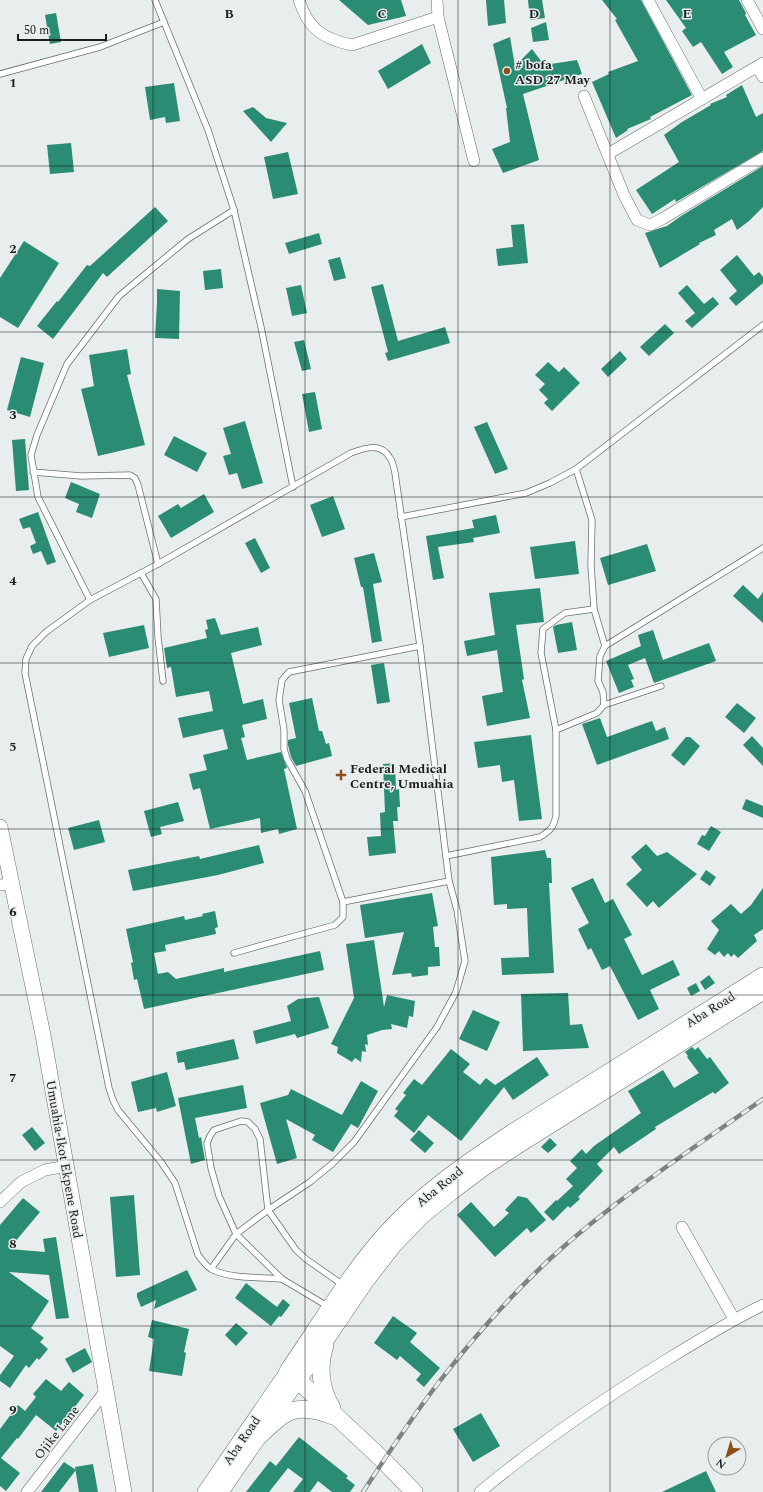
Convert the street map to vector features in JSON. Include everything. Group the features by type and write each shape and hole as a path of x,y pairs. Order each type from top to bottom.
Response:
{"main road":[{"name":"Umuahia-Ikot Ekpene Road","path":"0,826 6,885 43,1035 107,1389 124,1492"},
{"name":"Aba Road","path":"221,1492 258,1437 331,1308 351,1290 422,1215 481,1169 597,1087 763,976"},
{"name":"Aba Road","path":"597,1087 763,991"},
{"name":"Aba Road","path":"205,1492 293,1375 329,1333 351,1290"},
{"path":"329,1333 322,1355 320,1376 326,1395 338,1419"},
{"path":"293,1375 384,1461 414,1492"},
{"path":"258,1437 281,1417 296,1409 313,1409 338,1419"}],"street":[{"path":"299,0 303,13 315,30 325,37 337,42 352,45 438,17"},
{"path":"437,0 438,17 474,161"},
{"path":"648,0 702,98"},
{"path":"747,0 763,29"},
{"path":"608,154 760,65 763,77"},
{"path":"584,96 624,195 637,220 650,225 763,158"},
{"path":"0,1202 21,1182 45,1170 66,1166"},
{"path":"682,1227 734,1319"},
{"path":"480,1492 516,1462 617,1390 734,1319 763,1305"},
{"name":"Ojike Lane","path":"27,1492 107,1389"}],"lane":[{"path":"154,0 208,130 234,210 261,327 293,487"},
{"path":"0,74 100,46 164,22"},
{"path":"90,600 38,497 31,455 37,435 67,364 119,296 188,239 234,210"},
{"path":"401,517 526,493 550,483 576,469 763,325"},
{"path":"211,1269 236,1234 268,1210 310,1182 332,1164 354,1142 437,1027 456,992 464,961 457,910 449,881 420,646 395,473 390,457 382,449 369,447 351,453 158,564 90,600 46,632 32,646 26,659 25,673 103,1058 113,1100 118,1110 161,1162 175,1183 198,1255 203,1263 211,1269 223,1274 282,1279"},
{"path":"576,469 592,520 591,565 594,609 605,646"},
{"path":"33,472 81,476 130,475 135,478 158,564"},
{"path":"604,705 602,692 598,682 600,656 605,646 763,548"},
{"path":"141,573 156,599 158,637 163,681"},
{"path":"446,856 540,837 553,826 556,816 556,730 541,653 543,629 565,613 594,609"},
{"path":"234,953 335,926 342,917 343,902 305,791 286,760 284,749 284,730 279,700 282,680 289,672 420,646"},
{"path":"556,730 597,713 604,705 661,686"},
{"path":"343,902 449,881"},
{"path":"331,1308 282,1279 236,1234 219,1196 211,1168 207,1143 214,1130 241,1121 248,1122 255,1129 260,1139 268,1210 296,1250 306,1259 351,1290"}],"building":[{"path":"339,0 401,0 406,16 368,25"},
{"path":"486,0 504,0 506,23 488,26"},
{"path":"528,0 542,0 545,18 530,20"},
{"path":"602,0 641,0 692,95 650,117 651,119 627,129 628,130 616,138 592,82 609,74 608,72 638,61 615,20 617,19"},
{"path":"666,0 739,0 756,35 724,52 733,67 722,74 701,42 693,47 682,31 686,28"},
{"path":"56,13 61,42 50,44 45,15"},
{"path":"546,22 549,40 533,42 531,28"},
{"path":"510,37 515,66 532,49 544,65 577,60 582,74 523,94 539,160 503,173 492,149 510,142 507,108 493,44"},
{"path":"422,44 431,63 388,89 378,71"},
{"path":"174,83 180,121 166,123 165,117 150,120 145,87"},
{"path":"742,85 756,117 763,113 763,151 676,202 675,199 652,214 636,190 679,162 664,135 682,122 711,105 710,104 727,97 726,95"},
{"path":"253,107 266,118 287,123 271,142 243,111"},
{"path":"71,143 74,172 50,174 47,145"},
{"path":"288,152 298,194 273,199 264,157"},
{"path":"763,166 763,207 749,221 737,230 732,219 714,230 716,235 699,243 700,244 660,268 645,233 667,226"},
{"path":"155,207 168,221 107,277 103,273 53,339 37,326 87,265 90,266"},
{"path":"524,224 528,263 498,266 496,249 513,247 511,225"},
{"path":"319,233 322,244 289,254 285,243"},
{"path":"24,241 59,263 18,328 0,317 0,278"},
{"path":"737,255 754,276 759,272 763,277 763,283 736,306 729,298 737,291 720,270"},
{"path":"340,257 346,278 334,281 328,260"},
{"path":"221,269 223,288 205,290 203,271"},
{"path":"383,284 398,341 445,327 450,343 388,361 385,353 388,352 371,287"},
{"path":"301,285 307,313 292,316 286,288"},
{"path":"687,285 704,304 713,297 719,304 692,328 685,321 695,313 678,293"},
{"path":"157,289 180,291 179,339 155,338"},
{"path":"665,324 674,333 649,356 640,347"},
{"path":"304,340 311,369 302,371 294,342"},
{"path":"127,349 131,374 127,375 145,445 98,456 81,389 94,386 89,355"},
{"path":"620,351 627,359 608,377 601,369"},
{"path":"21,357 44,363 30,417 7,410"},
{"path":"548,362 559,372 564,367 580,383 552,411 544,403 548,399 539,390 545,384 535,375"},
{"path":"315,392 322,429 309,432 302,394"},
{"path":"245,421 263,483 242,489 237,473 229,475 223,456 231,454 223,428"},
{"path":"487,422 508,469 495,474 474,427"},
{"path":"174,436 207,453 197,472 164,455"},
{"path":"25,439 29,490 16,491 12,440"},
{"path":"71,482 100,494 92,518 76,512 79,504 65,498"},
{"path":"204,494 214,512 171,538 158,516 178,504 181,508"},
{"path":"333,496 345,529 322,537 310,505"},
{"path":"38,512 56,562 47,565 41,551 33,554 30,546 36,543 30,527 23,529 19,519"},
{"path":"496,515 500,533 473,538 474,542 438,547 444,578 433,580 426,536 474,528 472,520"},
{"path":"255,538 270,568 261,573 245,543"},
{"path":"575,541 579,574 535,579 530,547"},
{"path":"647,544 656,571 608,585 600,558"},
{"path":"374,553 382,582 373,584 382,641 372,643 363,587 361,587 354,558"},
{"path":"743,585 758,599 763,592 763,623 733,596"},
{"path":"540,588 544,622 516,625 524,679 522,680 530,718 487,726 482,696 503,692 497,650 467,656 464,641 495,635 489,593"},
{"path":"215,618 221,635 258,627 262,645 231,653 243,704 263,699 267,719 242,725 245,737 241,738 247,760 281,752 287,768 284,769 297,829 279,834 278,829 261,833 260,818 210,829 200,788 193,790 189,774 207,770 203,755 228,749 223,729 183,738 178,718 213,711 209,691 176,697 171,667 167,668 164,648 207,638 205,630 208,629 206,620"},
{"path":"572,622 577,650 558,653 553,627"},
{"path":"144,625 149,648 109,657 103,633"},
{"path":"653,630 663,660 709,643 716,661 654,683 645,658 628,665 634,679 631,680 634,687 619,693 606,661 641,646 638,635"},
{"path":"384,663 390,702 377,704 371,665"},
{"path":"312,698 319,731 322,731 326,744 329,743 332,756 296,766 291,757 288,745 288,740 296,738 289,703"},
{"path":"737,703 756,718 744,733 725,717"},
{"path":"600,718 607,737 652,721 656,731 665,727 669,739 597,765 582,724"},
{"path":"531,735 542,819 519,821 514,780 502,782 500,765 478,768 474,742"},
{"path":"752,736 763,748 763,766 743,745"},
{"path":"686,737 690,737 700,746 684,766 671,755"},
{"path":"395,763 396,790 399,789 400,807 397,807 398,821 393,821 396,853 369,856 367,837 381,836 380,813 385,812 383,764"},
{"path":"746,799 763,806 763,818 742,809"},
{"path":"178,802 184,821 160,827 162,834 151,837 144,811"},
{"path":"99,820 105,842 74,850 68,828"},
{"path":"711,826 721,832 709,851 697,844 702,835 705,836"},
{"path":"646,844 657,856 667,852 697,874 659,908 653,901 647,907 626,884 642,870 631,857"},
{"path":"259,845 264,863 218,875 133,891 128,870 199,856 200,859"},
{"path":"545,850 547,858 551,858 552,883 549,883 554,973 502,975 501,958 529,957 527,908 507,909 507,904 494,905 491,857"},
{"path":"706,870 716,877 710,886 700,879"},
{"path":"593,878 605,903 613,899 632,935 624,939 642,975 673,960 680,975 650,990 659,1009 638,1020 610,966 602,970 591,948 588,950 578,929 589,923 571,888"},
{"path":"763,888 763,929 754,935 757,941 738,958 734,954 731,957 728,953 724,957 719,951 715,955 707,949 719,930 711,921 731,904 741,914 751,905"},
{"path":"432,893 438,926 433,927 435,947 439,947 440,966 428,967 428,975 412,977 411,973 392,975 404,932 365,938 360,905"},
{"path":"215,911 218,927 215,928 216,934 165,945 166,951 154,953 158,974 168,972 176,979 224,968 224,972 320,951 324,970 144,1009 137,979 134,980 131,963 133,962 126,929 184,916 185,920 203,916 202,914"},
{"path":"374,940 384,1007 387,995 415,1001 413,1017 409,1016 407,1028 391,1024 392,1029 382,1030 367,1035 368,1045 365,1044 366,1052 362,1051 361,1062 355,1058 352,1062 337,1053 338,1047 331,1044 354,998 346,944"},
{"path":"709,975 715,983 705,990 700,982"},
{"path":"696,983 700,991 691,996 687,988"},
{"path":"568,993 570,1025 582,1024 589,1048 523,1051 521,994"},
{"path":"319,997 329,1028 297,1038 295,1034 256,1044 253,1031 291,1021 287,1006 298,999"},
{"path":"473,1010 500,1022 487,1051 459,1039"},
{"path":"234,1039 239,1059 186,1070 184,1062 178,1063 176,1052"},
{"path":"692,1047 695,1050 698,1047 707,1059 710,1057 729,1083 715,1094 713,1092 655,1127 656,1129 619,1154 614,1147 597,1164 603,1171 578,1197 580,1199 570,1208 568,1206 553,1221 544,1212 573,1186 566,1179 577,1168 570,1161 582,1149 586,1154 594,1146 641,1113 628,1091 663,1070 674,1088 699,1073 685,1052"},
{"path":"451,1049 470,1064 463,1072 480,1085 486,1078 495,1085 537,1057 549,1075 513,1100 504,1087 461,1141 428,1115 414,1133 394,1116 398,1111 395,1109 406,1095 403,1093 414,1079 422,1085"},
{"path":"167,1072 176,1106 157,1112 156,1108 138,1112 131,1082"},
{"path":"361,1081 378,1091 358,1128 351,1124 333,1152 312,1140 315,1135 286,1119 297,1158 277,1164 260,1103 288,1095 291,1089 342,1115"},
{"path":"243,1085 247,1108 195,1118 199,1138 201,1137 205,1160 191,1164 178,1098"},
{"path":"32,1127 45,1143 35,1151 22,1135"},
{"path":"419,1130 434,1143 425,1153 410,1140"},
{"path":"550,1138 557,1145 548,1153 541,1147"},
{"path":"134,1195 140,1275 116,1277 110,1197"},
{"path":"518,1196 527,1198 546,1220 531,1233 527,1228 495,1257 457,1215 471,1202 494,1227 509,1213 505,1210"},
{"path":"23,1198 40,1212 9,1249 45,1252 43,1239 56,1237 69,1318 56,1319 49,1275 9,1272 49,1301 31,1328 44,1338 40,1342 48,1349 39,1360 37,1358 29,1368 26,1365 10,1388 0,1381 0,1375 14,1356 0,1346 0,1225"},
{"path":"187,1270 197,1290 154,1309 156,1300 141,1307 137,1293"},
{"path":"246,1283 277,1307 283,1299 290,1305 281,1317 279,1316 271,1326 235,1298"},
{"path":"393,1316 417,1333 410,1342 440,1368 424,1387 416,1380 421,1374 400,1356 397,1360 374,1343"},
{"path":"152,1320 189,1329 184,1352 186,1353 182,1376 149,1371 154,1339 148,1337"},
{"path":"236,1323 248,1333 236,1346 225,1335"},
{"path":"85,1348 92,1362 73,1373 65,1359"},
{"path":"46,1379 61,1391 69,1382 84,1395 56,1431 36,1415 18,1439 17,1438 1,1458 20,1473 6,1491 0,1486 0,1429 18,1405 25,1411 36,1397 33,1394"},
{"path":"481,1413 500,1446 473,1462 453,1429"},
{"path":"299,1437 348,1476 346,1478 355,1485 350,1492 332,1492 318,1481 310,1492 293,1492 303,1479 288,1468 269,1492 246,1492 270,1461 276,1466"},
{"path":"64,1462 76,1470 59,1492 41,1492"},
{"path":"93,1464 98,1492 79,1492 75,1467"},
{"path":"706,1471 707,1476 708,1476 716,1492 662,1492"}],"railway":[{"path":"363,1492 409,1422 429,1395 479,1333 537,1271 577,1235 628,1195 763,1099"}],"place":[{"name":"# bofa ASD 27 May","path":"507,71"},
{"name":"Federal Medical Centre, Umuahia","path":"341,775"}]}
